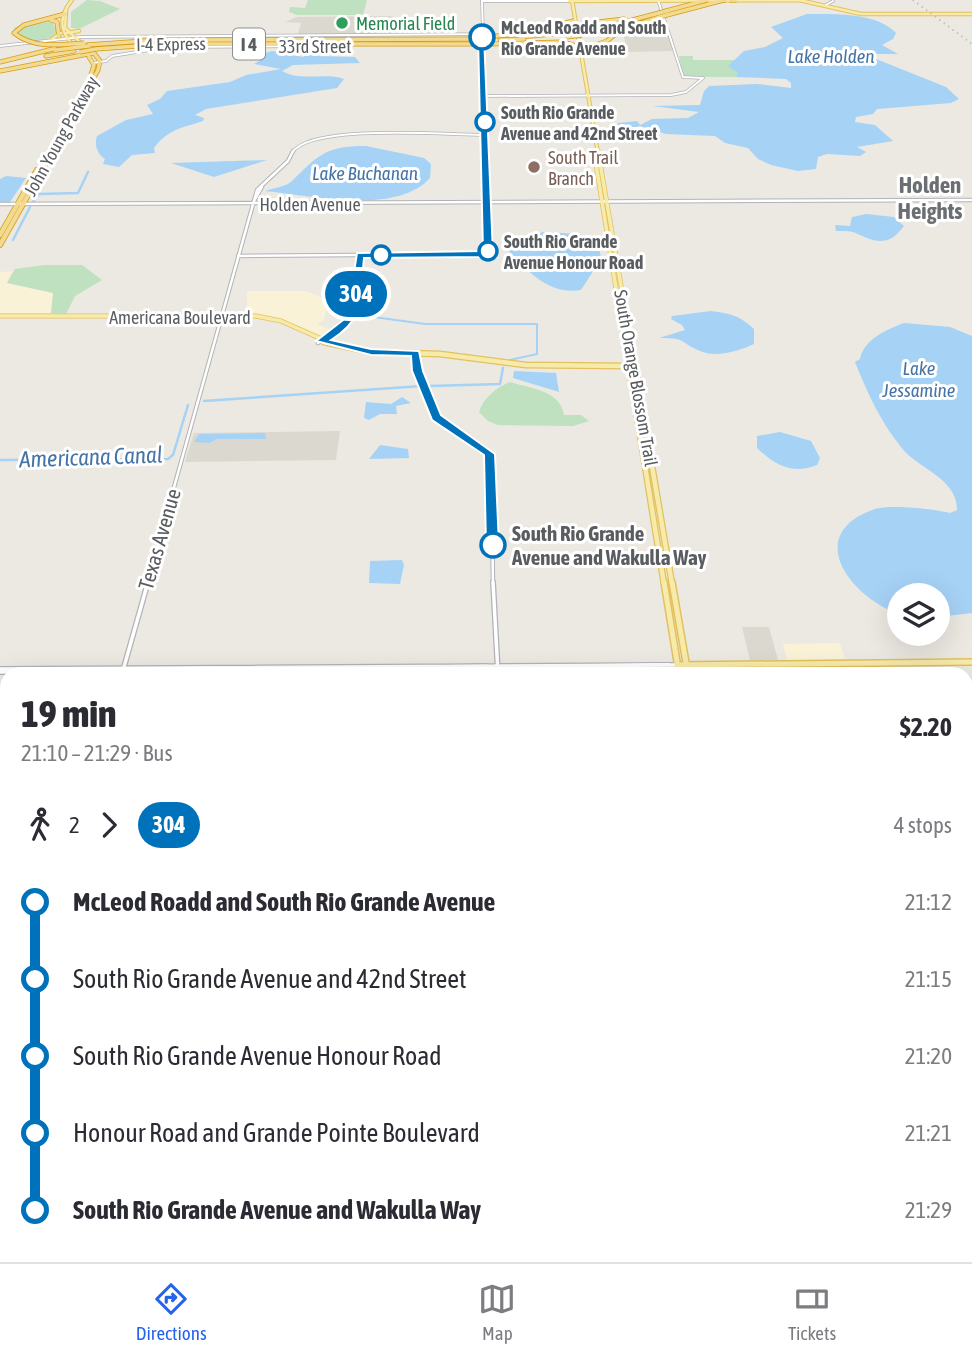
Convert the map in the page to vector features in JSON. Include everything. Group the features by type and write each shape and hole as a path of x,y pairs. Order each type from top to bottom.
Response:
{"highway":[{"path":"666,13 712,1"},
{"path":"499,42 597,33 712,1"},
{"path":"63,15 24,25 14,33 27,41 86,51"},
{"path":"483,41 574,23 659,15"},
{"path":"581,34 659,15"},
{"path":"579,51 607,41 622,29 659,15"},
{"path":"42,20 57,22 59,37"},
{"path":"574,23 567,35 579,51"},
{"path":"581,34 597,36 605,40 589,42 581,34"},
{"name":"I 4","path":"0,66 56,50 86,51 193,44 456,44 565,36"},
{"name":"I-4 Express","path":"86,51 161,43 483,41 565,36"},
{"name":"I 4","path":"0,66 151,40 483,41"},
{"name":"I-4 Express","path":"86,51 113,44 183,41 483,41"},
{"path":"483,41 562,42 579,51"},
{"path":"0,66 62,46 86,51 107,60"},
{"path":"56,50 86,51"},
{"name":"John Young Parkway","path":"0,244 90,81 86,51"},
{"name":"John Young Parkway","path":"0,235 20,205"}],"main road":[{"path":"52,39 59,37 63,15 74,0"},
{"path":"571,0 799,0 828,2 861,14 972,14"},
{"name":"South Orange Blossom Trail","path":"571,0 597,155 602,202 643,437 674,665"},
{"path":"805,0 828,2 839,9 863,13 972,14"},
{"path":"63,15 67,33 86,51"},
{"name":"South Orange Blossom Trail","path":"574,23 581,34 579,51"},
{"path":"62,31 86,51"},
{"path":"67,33 79,32"},
{"path":"81,37 86,51"},
{"name":"South Orange Blossom Trail","path":"581,61 587,96"},
{"name":"South Orange Blossom Trail","path":"612,251 616,258 626,316 631,368"},
{"path":"617,290 622,294"},
{"path":"621,312 626,316"},
{"path":"9,318 18,316"},
{"name":"Americana Boulevard","path":"0,317 43,317"},
{"name":"Americana Boulevard","path":"0,317 256,318 279,322 320,342 364,353 455,357 539,369 631,368"},
{"path":"643,437 648,444"},
{"name":"South Orange Blossom Trail","path":"648,444 686,665"},
{"path":"651,500 657,503"},
{"path":"674,665 972,662"}],"street":[{"path":"238,256 488,254 482,1 571,0"},
{"path":"485,96 683,93 703,78 683,77 658,0"},
{"path":"81,37 483,41"},
{"path":"0,46 52,39 86,51"},
{"name":"33rd Street","path":"107,60 142,50 177,46 483,41"},
{"name":"Texas Avenue","path":"123,667 253,202 268,180 288,161 295,148 317,137 349,132 486,134"},
{"name":"Holden Avenue","path":"488,202 972,200"},
{"path":"535,202 553,201"},
{"name":"Holden Avenue","path":"20,205 153,202 426,203"},
{"path":"366,204 385,202"},
{"name":"Holden Avenue","path":"20,205 602,202"},
{"path":"0,205 20,205"},
{"path":"320,342 343,328 352,317 360,255"},
{"path":"416,354 417,371 436,417 449,429 485,448 491,457 498,666"},
{"path":"529,667 544,664"},
{"path":"566,667 596,664"},
{"path":"393,667 674,665"},
{"path":"566,667 674,665"},
{"path":"498,666 511,667"}],"shaded area":[{"path":"393,16 391,36 297,37 301,23 285,22 297,17"},
{"path":"629,29 667,29 674,51 627,52 623,32"},
{"path":"12,271 7,283 54,293 51,313 0,313 0,272"},
{"path":"247,291 307,291 328,301 324,320 317,324 333,331 321,338 282,320 247,313"},
{"path":"340,431 336,460 185,462 194,433"},
{"path":"742,627 769,627 778,660 750,660"},
{"path":"840,643 845,659 787,660 783,644"}],"green space":[{"path":"87,0 100,1 120,9 79,29 71,28 71,12"},
{"path":"308,0 367,0 363,15 297,15 289,12 290,7 305,8"},
{"path":"52,21 58,35 53,37 29,40 13,34 15,27"},
{"path":"679,56 693,56 693,60 773,60 781,77 684,77"},
{"path":"44,265 82,265 102,280 75,296 66,314 51,313 53,293 7,283 15,269"},
{"path":"510,382 551,395 557,400 564,415 581,415 589,421 573,426 498,425 488,421 479,412 481,407 491,394"}],"water":[{"name":"Lake Holden","path":"807,14 854,16 888,26 896,33 893,39 882,45 898,54 874,54 876,59 946,87 959,99 951,103 877,109 873,114 856,117 855,122 875,125 893,141 857,147 866,152 860,156 827,154 818,157 816,169 798,171 771,165 758,159 748,148 725,143 715,136 666,134 640,126 624,130 616,127 618,123 637,121 640,125 652,119 688,118 699,112 653,106 700,105 704,91 709,86 757,84 791,88 791,83 786,79 736,77 738,73 728,66 744,51 765,47 783,38 771,27"},
{"path":"328,46 314,56 355,57 360,63 293,65 282,71 297,76 344,79 337,88 206,109 195,115 204,118 203,121 170,133 154,148 155,153 132,155 119,167 103,164 105,159 97,149 97,136 126,120 153,114 147,105 160,99 167,91 230,82 246,75 281,69 254,64 262,54 272,51 303,57"},
{"name":"Lake Buchanan","path":"366,146 424,158 431,164 430,178 415,190 396,197 374,200 328,199 265,191 289,183 316,158 332,150"},
{"path":"267,160 214,177 171,163"},
{"path":"6,176 26,178 10,202 0,202 0,179"},
{"path":"866,214 894,217 904,226 892,238 880,241 852,232 836,231 835,225 850,226 852,217"},
{"path":"544,232 580,234 599,246 601,259 581,290 557,289 547,284 528,271 504,246 510,238"},
{"path":"711,311 734,316 749,324 754,329 754,344 735,351 713,354 700,351 679,340 659,338 685,330 671,319 672,316"},
{"name":"Lake Jessamine","path":"904,323 950,327 972,336 972,613 950,616 950,583 887,583 887,609 864,594 841,565 838,549 841,534 853,520 875,509 901,507 950,513 957,510 951,490 944,482 908,454 893,437 864,384 855,362 860,359 866,346 883,332"},
{"path":"514,371 556,373 559,392 513,378"},
{"path":"402,397 411,403 396,406 397,414 380,414 369,420 364,418 366,402 391,404"},
{"path":"780,432 811,441 820,458 817,465 800,469 784,467 757,448 757,436"},
{"path":"265,433 266,439 194,442 199,434"},
{"path":"380,445 408,449 409,458 369,459"},
{"path":"402,560 404,565 400,584 369,583 370,561"}],"waterway":[{"path":"33,202 39,194 78,193 88,172"},
{"path":"13,240 30,207"},
{"path":"359,315 425,324 537,324 537,354 510,360"},
{"path":"430,386 500,384 503,368"},
{"path":"204,401 422,386"},
{"name":"Americana Canal","path":"0,460 168,459 173,455 188,405"}],"railway":[{"path":"913,0 972,44"}],"bus line":[{"name":"304","path":"482,37 488,254 360,255 352,317 348,324 322,341 371,352 416,353 417,371 428,391 436,417 449,429 485,448 489,454 493,545"}],"place":[{"name":"Memorial Field","path":"342,23"},
{"name":"McLeod Roadd and South Rio Grande Avenue","path":"482,37"},
{"name":"South Rio Grande Avenue and 42nd Street","path":"485,122"},
{"name":"South Trail Branch","path":"534,167"},
{"name":"South Rio Grande Avenue Honour Road","path":"488,251"},
{"name":"South Rio Grande Avenue and Wakulla Way","path":"493,545"}],"district":[{"name":"Holden Heights","path":"930,198"}]}
